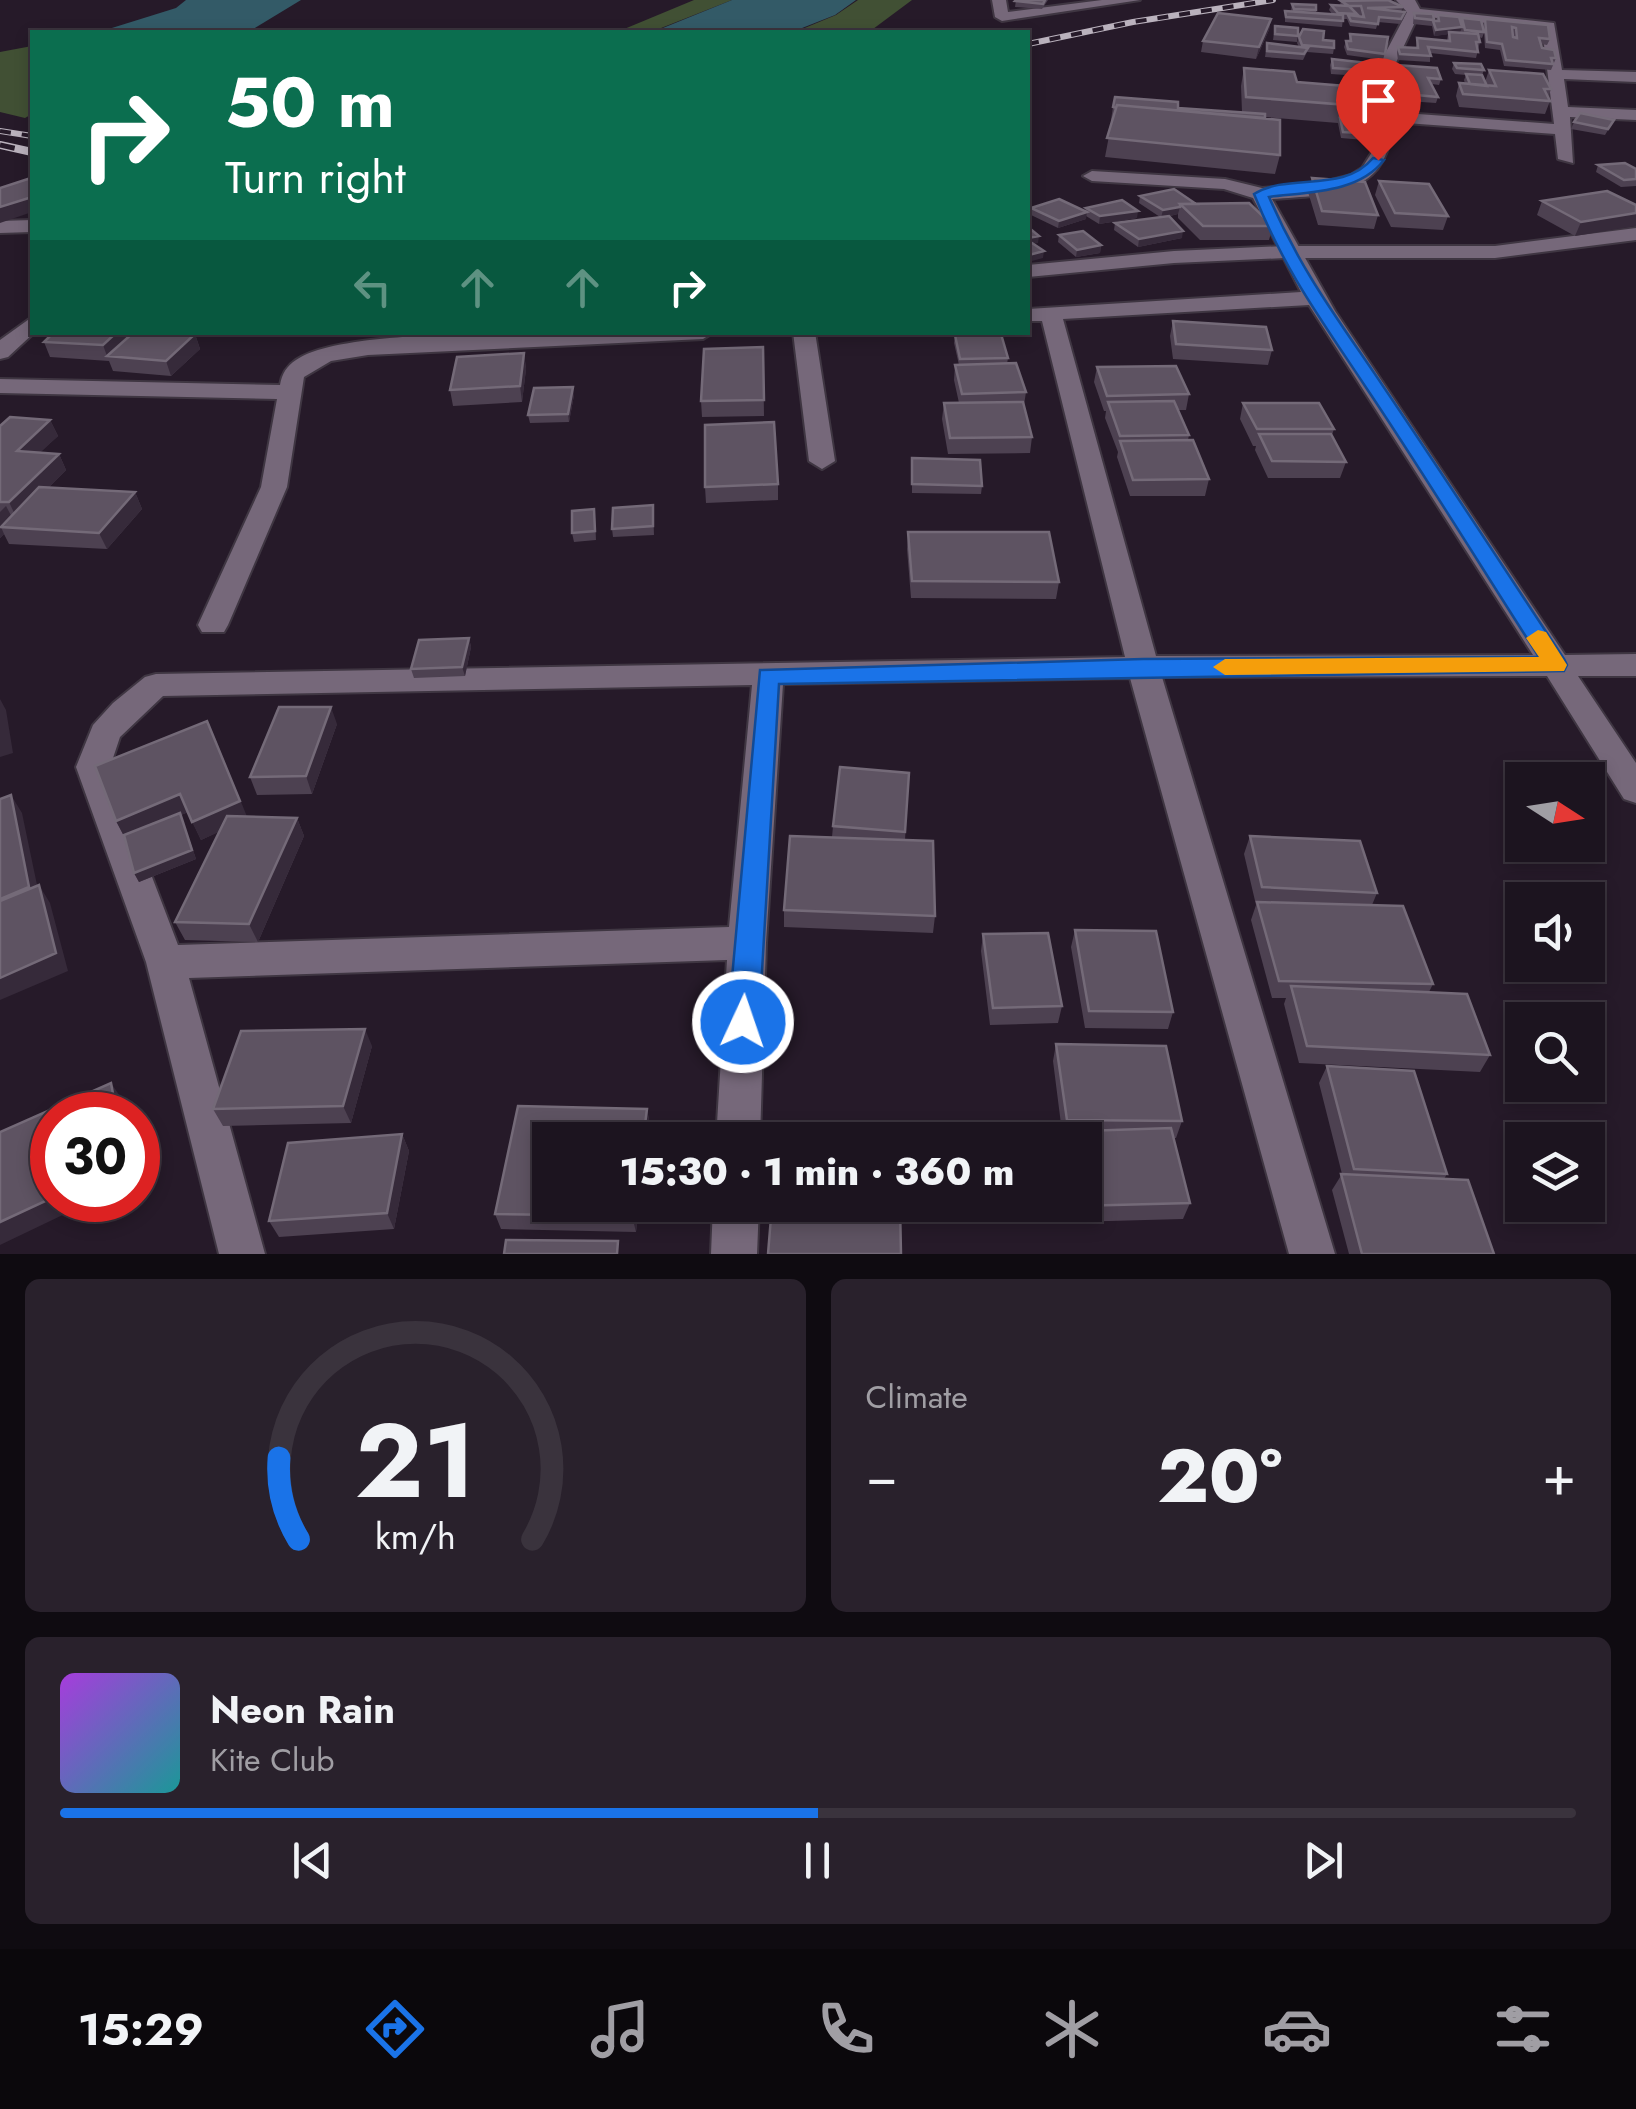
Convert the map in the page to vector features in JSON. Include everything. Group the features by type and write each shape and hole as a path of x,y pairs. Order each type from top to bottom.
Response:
{"street":[{"path":"999,0 1002,17 1132,0"},
{"path":"1092,176 1225,184 1261,194 1325,186 1368,173 1378,160 1384,138 1380,116 1388,60 1409,6 1549,26 1567,159"},
{"path":"1558,74 1636,77"},
{"path":"1380,116 1563,121 1636,115"},
{"path":"1261,194 1285,252 1312,298 1374,384 1636,790"},
{"path":"0,227 30,226"},
{"path":"1030,271 1285,252 1496,252 1636,234"},
{"path":"1312,298 1039,315 1312,1254"},
{"path":"0,352 30,326"},
{"path":"214,626 274,487 294,375 306,363 347,350 644,335"},
{"path":"804,335 822,461"},
{"path":"0,386 293,392"},
{"path":"242,1254 166,962 93,767 105,734 124,711 156,684 1143,668 1636,665"},
{"path":"739,1122 747,943 768,676"},
{"path":"166,962 747,943"},
{"path":"734,1254 735,1222"}],"green space":[{"path":"694,0 732,0 656,30 622,30"},
{"path":"858,0 912,0 872,30 800,30 836,15"},
{"path":"30,46 30,115 25,118 0,112 0,52"}],"water":[{"path":"186,0 301,0 251,30 105,30 176,8"},
{"path":"732,0 856,0 835,15 797,30 658,30"}],"building":[{"path":"1016,0 1045,0 1043,4"},
{"path":"1388,0 1403,7 1367,8 1405,12 1401,19 1379,17 1378,24 1351,21 1348,15 1364,17 1361,6 1341,1"},
{"path":"1292,4 1316,5 1316,10 1294,9"},
{"path":"1331,5 1349,6 1357,14 1338,13"},
{"path":"1285,11 1343,15 1343,21 1286,17"},
{"path":"1218,13 1271,19 1259,47 1203,41"},
{"path":"1414,13 1433,14 1434,20 1415,18"},
{"path":"1438,15 1459,17 1462,27 1436,30 1433,21 1439,21"},
{"path":"1462,18 1481,20 1484,32 1465,30"},
{"path":"1485,19 1548,25 1550,39 1539,38 1542,48 1554,50 1556,58 1551,58 1553,64 1506,60 1502,44 1487,42"},
{"path":"1275,26 1298,28 1298,36 1275,34"},
{"path":"1303,29 1324,31 1323,40 1334,41 1334,48 1302,45 1299,37"},
{"path":"1449,32 1478,34 1478,52 1428,47 1431,56 1400,54 1398,47 1418,48 1417,38 1450,41"},
{"path":"1350,34 1388,37 1385,54 1348,49 1346,41 1351,41"},
{"path":"1267,43 1308,48 1304,54 1267,51"},
{"path":"1332,59 1377,64 1376,71 1333,68"},
{"path":"1454,63 1481,64 1484,70 1457,68"},
{"path":"1396,65 1437,68 1441,79 1428,78 1438,97 1395,93 1392,85 1399,86 1396,77 1400,77"},
{"path":"1244,68 1294,72 1297,82 1370,88 1374,107 1246,97"},
{"path":"1489,70 1543,74 1551,89 1544,89 1550,101 1463,94 1459,83 1496,86"},
{"path":"1466,74 1482,75 1487,86 1470,84"},
{"path":"1115,97 1178,102 1178,108 1265,114 1265,118 1117,105 1116,108"},
{"path":"1117,105 1280,120 1280,155 1107,138"},
{"path":"1580,113 1614,120 1608,129 1574,122"},
{"path":"1340,118 1374,121 1378,134 1343,132"},
{"path":"1625,163 1636,169 1636,179 1624,180 1598,165"},
{"path":"30,178 30,198 0,207 0,188"},
{"path":"1312,178 1365,182 1378,215 1322,211"},
{"path":"1379,181 1429,184 1448,216 1395,213"},
{"path":"1174,189 1196,204 1163,210 1140,196"},
{"path":"1607,191 1636,205 1636,213 1581,222 1542,201"},
{"path":"1059,199 1087,212 1059,221 1031,208"},
{"path":"1122,200 1138,211 1100,216 1086,208"},
{"path":"1249,203 1273,226 1203,226 1180,204"},
{"path":"1169,216 1183,231 1139,239 1115,223"},
{"path":"1083,231 1101,245 1077,250 1059,235"},
{"path":"1032,243 1044,251 1030,255"},
{"path":"1173,321 1266,327 1272,350 1176,344"},
{"path":"51,335 114,335 103,345 44,342"},
{"path":"131,335 194,335 166,361 107,356"},
{"path":"955,335 1001,335 1008,358 960,359"},
{"path":"763,347 764,400 701,401 704,349"},
{"path":"524,353 520,386 450,390 457,357"},
{"path":"1016,363 1026,392 962,394 955,365"},
{"path":"1176,366 1189,394 1107,396 1097,367"},
{"path":"573,387 568,414 528,415 534,388"},
{"path":"1174,401 1189,435 1120,436 1108,402"},
{"path":"1023,402 1032,437 950,438 944,403"},
{"path":"1243,403 1319,403 1334,429 1257,429"},
{"path":"10,417 50,420 17,451 59,454 9,502 0,502 0,426"},
{"path":"774,422 778,484 705,487 705,425"},
{"path":"1259,434 1331,434 1346,462 1272,461"},
{"path":"1193,440 1209,479 1133,480 1120,441"},
{"path":"912,458 980,460 982,486 912,484"},
{"path":"39,487 135,492 99,533 1,527"},
{"path":"653,505 653,526 612,529 613,508"},
{"path":"594,509 595,531 572,533 572,511"},
{"path":"908,532 1049,532 1059,582 912,581"},
{"path":"469,638 462,667 411,669 419,640"},
{"path":"279,707 331,707 306,776 250,777"},
{"path":"207,721 240,801 192,822 180,794 116,821 95,766"},
{"path":"840,767 909,773 905,832 833,826"},
{"path":"11,795 29,887 0,899 0,799"},
{"path":"180,813 192,850 134,873 124,835"},
{"path":"227,816 297,818 249,924 175,922"},
{"path":"790,836 933,841 935,916 784,910"},
{"path":"1250,836 1360,841 1377,893 1262,887"},
{"path":"39,885 56,953 0,978 0,901"},
{"path":"1257,902 1403,906 1433,984 1279,981"},
{"path":"1075,930 1156,931 1173,1012 1089,1011"},
{"path":"1048,933 1062,1006 993,1008 983,934"},
{"path":"1291,986 1467,994 1490,1055 1307,1046"},
{"path":"365,1029 343,1106 213,1109 241,1031"},
{"path":"1056,1044 1166,1046 1182,1121 1067,1120"},
{"path":"1327,1066 1414,1071 1447,1174 1354,1169"},
{"path":"111,1083 113,1092 91,1092"},
{"path":"518,1106 647,1109 645,1122 532,1122 532,1215 495,1214"},
{"path":"30,1119 30,1208 0,1222 0,1132"},
{"path":"1171,1128 1190,1203 1102,1205 1102,1130"},
{"path":"402,1134 387,1213 269,1221 288,1143"},
{"path":"1341,1174 1468,1180 1494,1254 1362,1254"},
{"path":"771,1222 900,1222 901,1254 768,1254"},
{"path":"506,1240 618,1241 617,1254 504,1254"}],"railway":[{"path":"1030,44 1133,22 1273,0"},
{"path":"0,131 30,136"},
{"path":"0,145 30,152"}],"slow traffic":[{"path":"1225,667 1556,665 1538,638"}],"route":[{"path":"743,1022 768,676 1556,665 1374,384 1312,298 1285,252 1261,194 1338,183 1368,173 1378,160"}]}
